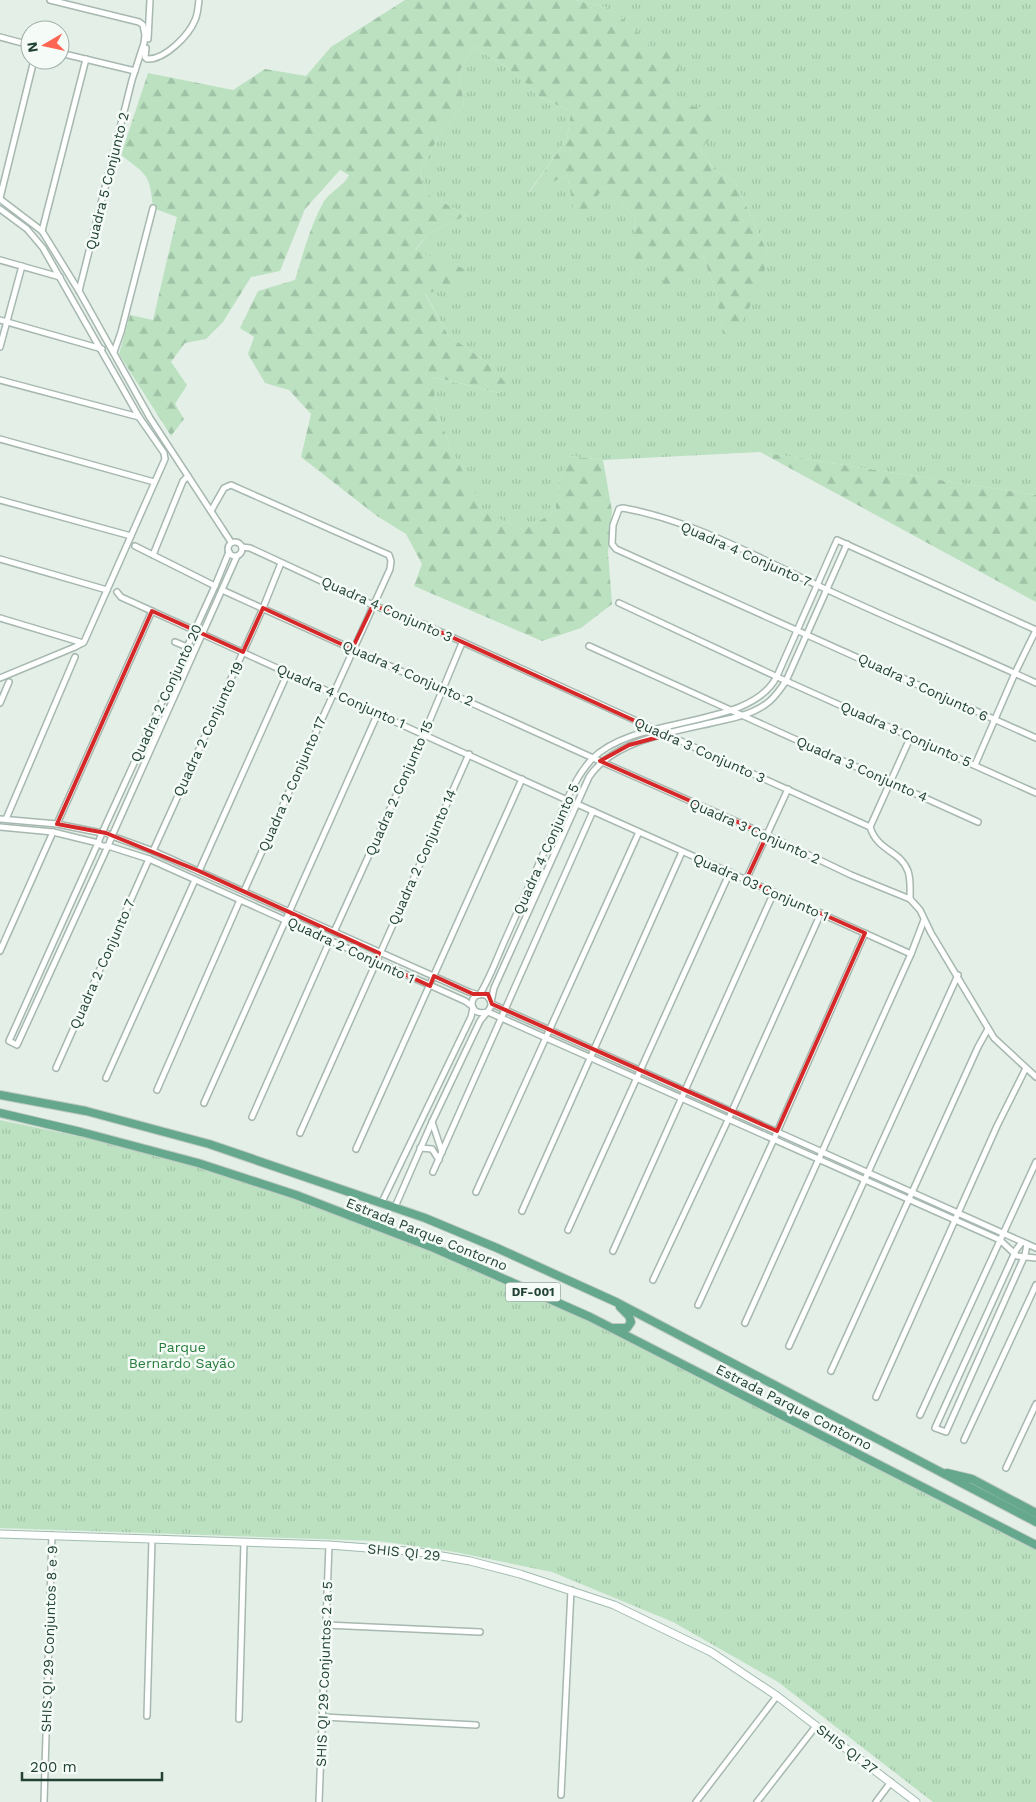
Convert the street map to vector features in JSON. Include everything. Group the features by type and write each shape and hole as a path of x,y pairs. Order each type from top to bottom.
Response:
{"main road":[{"name":"Estrada Parque Contorno","path":"0,1095 86,1111 210,1144 382,1202 497,1248 616,1302 1036,1522"},
{"path":"0,1099 10,1102 27,1101"},
{"name":"Estrada Parque Contorno","path":"0,1112 198,1163 296,1195 434,1248 563,1304 1036,1545"},
{"path":"609,1327 624,1329 631,1322 629,1316 616,1302"},
{"path":"939,1471 972,1479 1036,1513"}],"street":[{"name":"Quadra 5 Conjunto 2","path":"50,0 136,21 143,25 145,35 79,291"},
{"path":"150,0 148,41 144,55 147,59 164,53 182,40 195,20 199,0"},
{"path":"0,37 20,42"},
{"path":"70,55 135,71"},
{"path":"42,231 86,59"},
{"path":"32,70 0,198 42,231 79,291 150,418 232,542"},
{"path":"114,352 121,332 153,208"},
{"path":"0,209 27,229 43,248 139,417 165,456 83,643 0,678"},
{"path":"0,260 60,277"},
{"path":"0,347 22,266"},
{"path":"0,320 102,349"},
{"path":"0,380 139,417"},
{"path":"0,439 154,482"},
{"path":"153,555 184,481 188,476"},
{"name":"Quadra 2 Conjunto 17","path":"212,512 224,488 228,485 237,487 388,555 391,561 390,568 244,891"},
{"path":"0,500 131,536"},
{"name":"Quadra 4 Conjunto 7","path":"616,549 612,544 614,519 620,509 631,510 706,534 1036,683"},
{"name":"Quadra 4 Conjunto 5","path":"479,994 568,797 593,758 620,741 732,710 744,706 764,694 777,676 837,540 847,544"},
{"path":"102,833 8,1041 17,1045 237,556 241,553 242,547 238,542 232,542"},
{"path":"232,542 229,546 229,552 237,556"},
{"path":"395,1207 432,1122 480,1022 487,1012 494,988 589,777 602,762 629,745 745,715 767,703 778,693 786,681 847,544 1036,630 994,719 1036,738"},
{"path":"135,546 215,586"},
{"name":"Quadra 4 Conjunto 3","path":"242,547 250,548 373,605 423,624 530,674"},
{"name":"Quadra 3 Conjunto 6","path":"616,549 994,719 975,765"},
{"name":"Quadra 2 Conjunto 20","path":"102,833 195,631 229,552"},
{"path":"0,559 107,590"},
{"name":"Quadra 2 Conjunto 19","path":"153,851 263,608 281,562"},
{"name":"Quadra 4 Conjunto 2","path":"222,590 602,762"},
{"name":"Quadra 4 Conjunto 1","path":"117,592 121,597 195,631 522,779 578,802"},
{"path":"618,603 777,676"},
{"path":"57,824 152,611"},
{"path":"0,618 83,643"},
{"path":"175,642 187,648"},
{"name":"Quadra 2 Conjunto 15","path":"334,932 424,734 462,643"},
{"name":"Quadra 3 Conjunto 4","path":"589,646 978,822"},
{"path":"76,657 3,819 57,824 106,833 153,851 379,953 469,992 487,996 491,1003 504,1009 1036,1248"},
{"path":"199,871 288,672"},
{"name":"Quadra 3 Conjunto 3","path":"530,674 870,827"},
{"name":"Quadra 3 Conjunto 5","path":"777,676 1036,792"},
{"path":"0,703 9,682"},
{"path":"204,1103 378,714"},
{"path":"911,736 870,827 876,842 898,857 906,867 909,878 910,899 920,910 988,1029 999,1043 1036,1077"},
{"name":"Quadra 2 Conjunto 14","path":"300,1133 469,754"},
{"name":"Quadra 3 Conjunto 2","path":"602,762 767,835 851,875 910,899"},
{"path":"522,779 430,986 465,1001 476,1012 482,1014 487,1012 547,1037 728,1120 1000,1240 1015,1254 1036,1258"},
{"path":"746,880 788,789"},
{"name":"Quadra 03 Conjunto 1","path":"578,802 593,811 682,852 911,954"},
{"path":"564,806 574,811"},
{"path":"433,1172 593,811"},
{"path":"1,828 53,832 108,846"},
{"path":"0,951 53,832"},
{"path":"476,1192 639,832"},
{"name":"Quadra 2 Conjunto 1","path":"108,846 149,859 430,986 356,1149"},
{"path":"522,1212 682,852"},
{"name":"Quadra 2 Conjunto 7","path":"56,1068 149,859"},
{"path":"568,1230 730,872"},
{"path":"106,1078 195,880"},
{"path":"613,1251 774,892"},
{"path":"157,1090 240,900"},
{"path":"653,1280 821,914"},
{"path":"745,1323 911,954 924,920"},
{"path":"698,1305 865,933"},
{"path":"252,1117 330,940"},
{"path":"789,1346 958,975"},
{"path":"382,1202 471,1018 473,999 479,994"},
{"path":"831,1371 978,1047 988,1029"},
{"path":"876,1397 997,1126 1026,1068"},
{"path":"432,1122 442,1153"},
{"path":"409,1149 432,1149 438,1160"},
{"path":"920,1415 1036,1162"},
{"path":"401,1164 411,1168"},
{"path":"1025,1243 1024,1257 946,1432 935,1428 1015,1254 1025,1243"},
{"path":"964,1440 1036,1285"},
{"path":"1006,1468 1036,1404"},
{"name":"SHIS QI 29","path":"0,1534 329,1545 419,1552 470,1561 571,1590 614,1605 711,1652 778,1696"},
{"name":"SHIS QI 29 Conjuntos 8 e 9","path":"44,1802 52,1536"},
{"path":"147,1716 152,1539"},
{"path":"238,1719 244,1542"},
{"name":"SHIS QI 29 Conjuntos 2 a 5","path":"319,1802 329,1545"},
{"path":"561,1795 571,1590"},
{"path":"326,1625 480,1632"},
{"path":"696,1802 778,1696"},
{"name":"SHIS QI 27","path":"778,1696 916,1802"},
{"path":"323,1718 476,1725"},
{"path":"757,1802 816,1726"},
{"path":"876,1802 891,1782"}],"highlighted area":[{"path":"373,605 423,624 666,735 629,745 600,761 767,835 746,880 865,933 777,1131 492,1004 488,994 473,994 434,976 430,986 376,961 379,953 199,871 106,833 57,824 152,611 243,652 263,608 352,649"}],"green space":[{"path":"405,0 575,0 612,9 644,38 652,50 684,51 671,95 675,105 736,110 700,150 715,171 735,181 768,254 762,282 728,350 712,280 703,256 664,288 661,242 628,279 636,219 617,197 604,187 577,226 567,175 529,193 567,139 571,112 537,95 520,77 474,46 459,72 464,105 439,135 420,172 427,194 467,215 428,234 415,250 465,269 467,282 425,294 448,335 485,361 511,388 499,393 434,377 435,405 450,447 484,511 523,530 555,512 560,478 570,456 603,460 612,511 608,553 612,604 581,628 542,641 414,586 422,564 406,534 377,516 301,457 311,414 289,390 265,383 248,354 254,337 240,328 258,291 295,280 318,212 323,203 349,175 340,170 305,209 280,271 251,277 223,322 206,339 185,343 171,362 187,385 175,404 184,419 171,436 119,354 130,315 153,320 177,217 153,208 146,176 121,155 148,73 233,90 265,69 306,76 331,47"},
{"path":"575,0 1036,0 1036,495 760,452 603,460 571,456 560,478 555,512 523,530 484,512 450,447 435,405 433,377 499,393 485,361 448,335 425,293 466,282 415,251 428,234 467,215 427,194 420,172 439,135 464,105 459,72 474,46 520,77 537,95 571,112 567,139 529,192 567,175 577,225 604,187 617,197 636,219 629,278 661,241 703,256 712,280 728,349 768,254 735,181 715,171 700,150 675,105 652,50 644,38 612,9"},
{"path":"760,452 1036,495 1036,602"},
{"name":"Parque Bernardo Sayão","path":"0,1120 164,1154 387,1227 544,1296 1036,1550 1036,1802 933,1802 778,1682 673,1622 552,1572 455,1552 379,1541 0,1528"}]}
